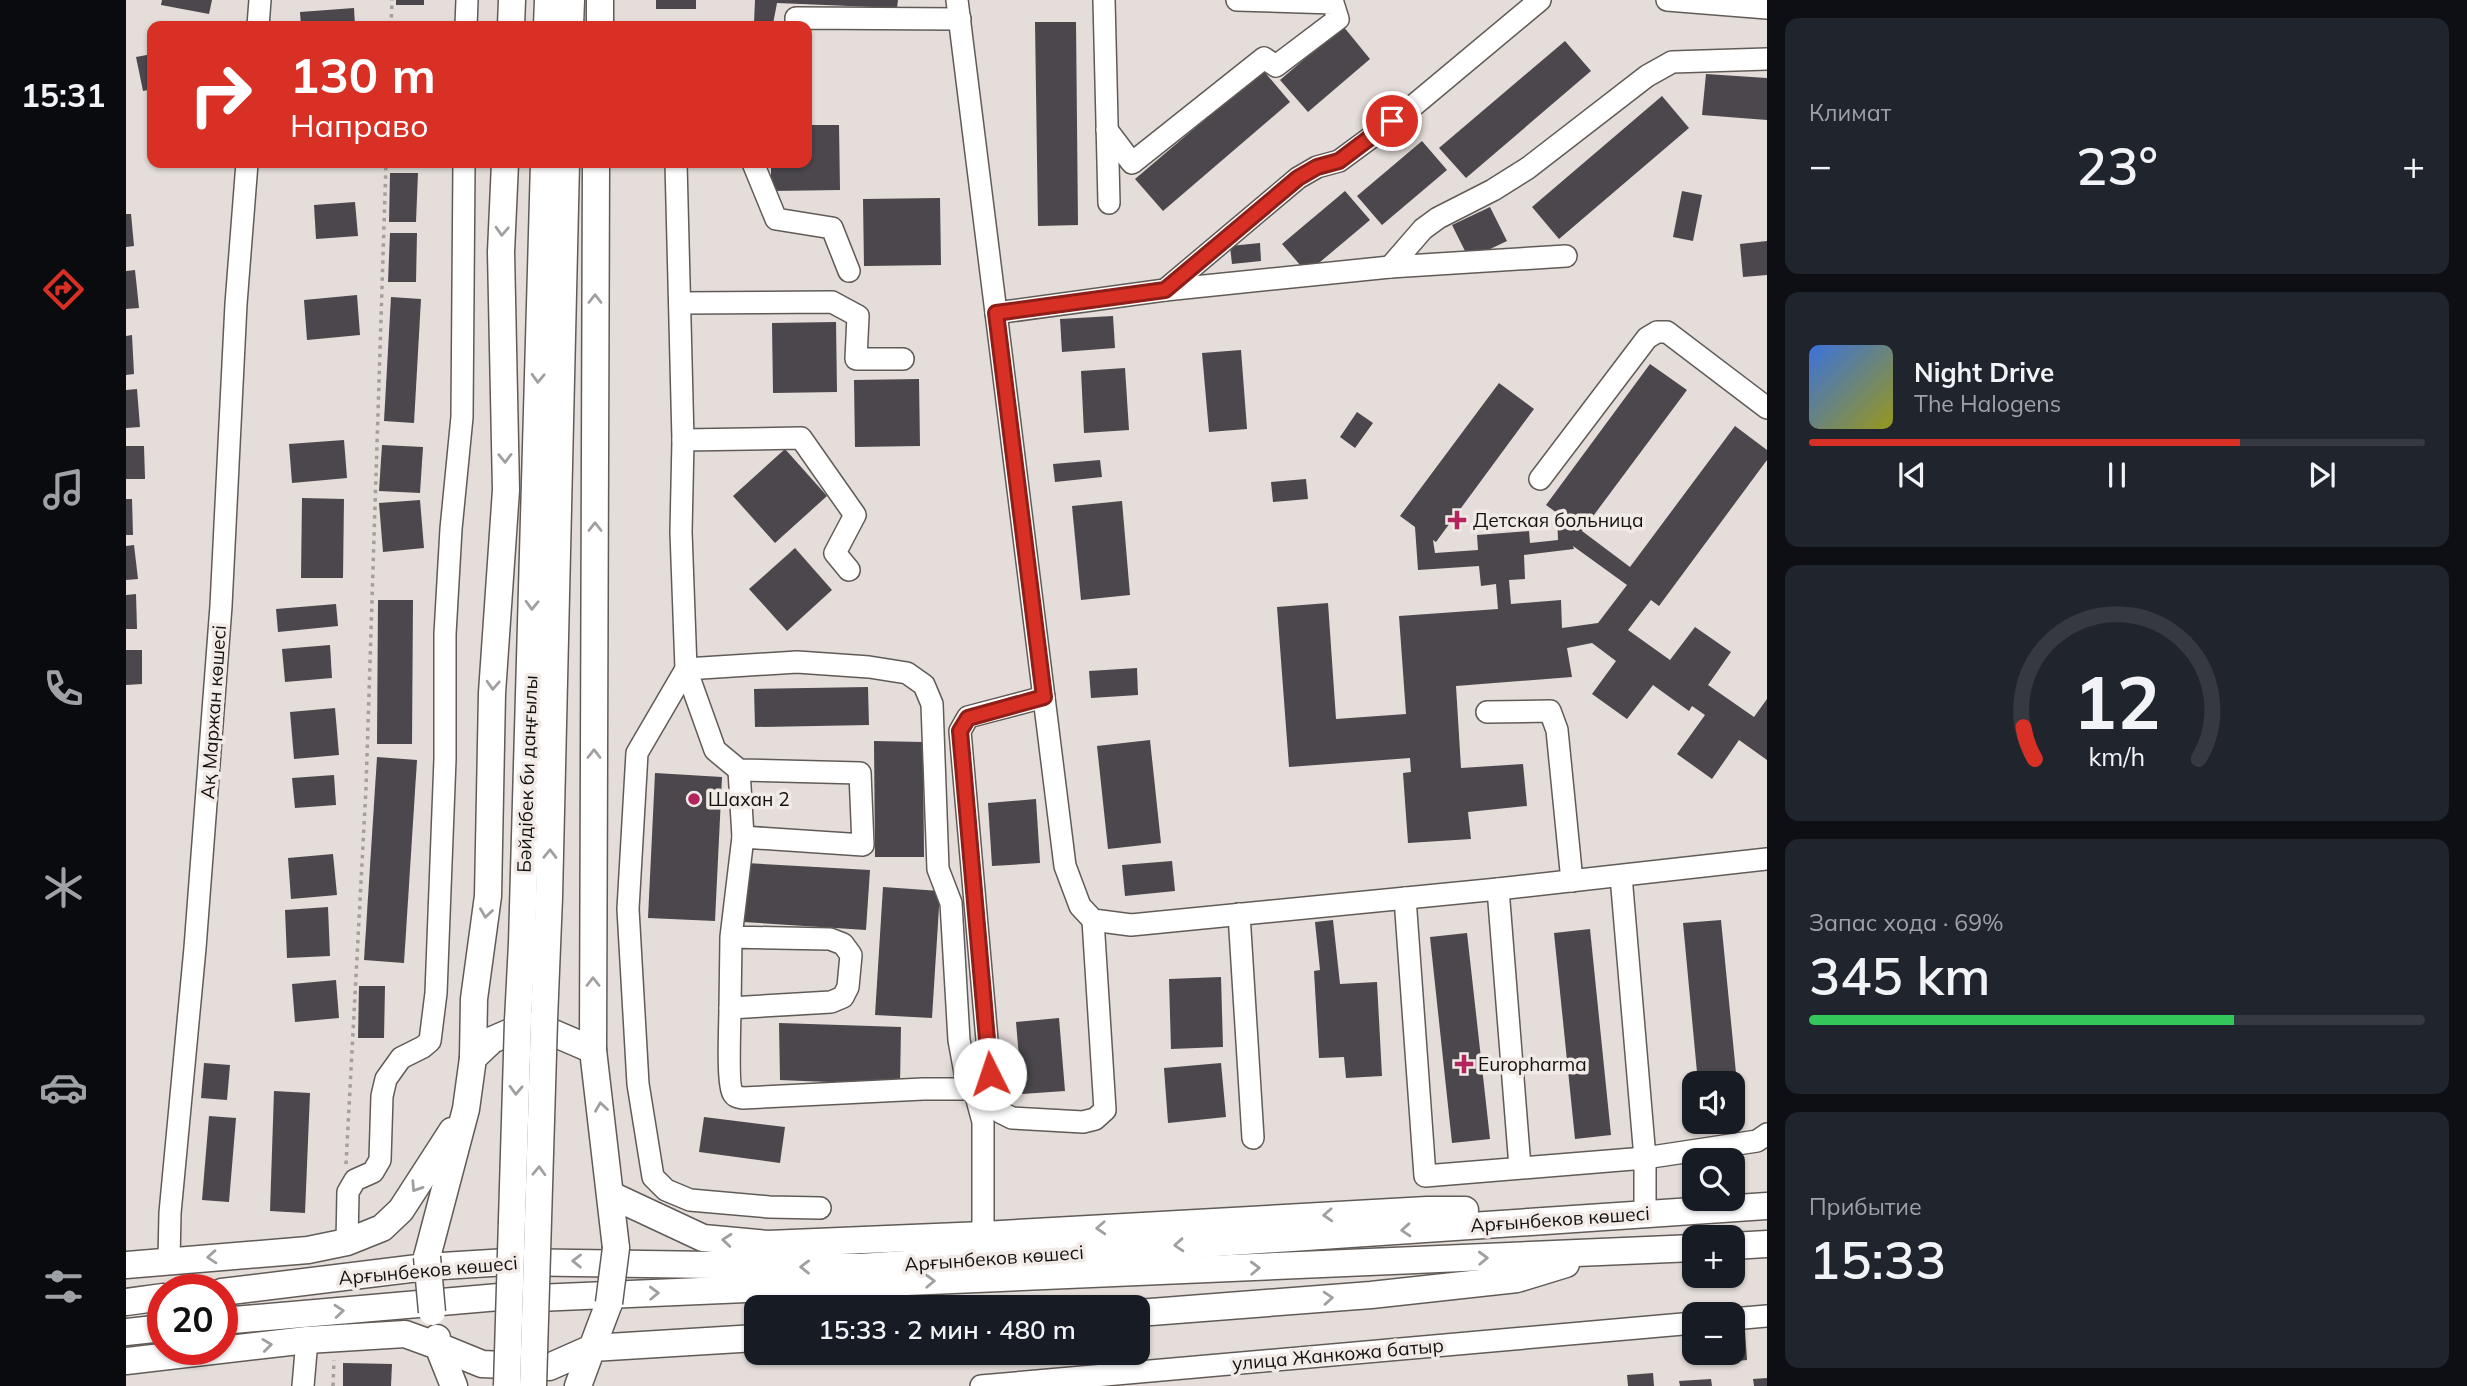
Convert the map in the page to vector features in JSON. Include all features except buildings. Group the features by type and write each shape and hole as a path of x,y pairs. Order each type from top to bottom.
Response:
{"main road":[{"path":"511,21 512,0"},
{"path":"547,21 548,0"},
{"path":"570,21 571,0"},
{"path":"600,0 600,21"},
{"path":"454,1386 438,1346 427,1257 466,1109 473,1058 474,999 488,896 492,693 506,491 500,252 505,168"},
{"name":"Бәйдібек би даңғылы","path":"531,1021 523,943 544,168"},
{"name":"Бәйдібек би даңғылы","path":"507,1386 531,1021 549,897 566,168"},
{"path":"578,1386 609,1303 615,1248 593,1050 596,168"},
{"path":"531,1021 533,1386"},
{"path":"473,1058 492,1040 522,1027 537,1026 593,1050"},
{"path":"126,1265 308,1250 347,1242 382,1228 401,1210 466,1109"},
{"path":"611,1195 703,1238 768,1244 1427,1210 1528,1210 1592,1217"},
{"name":"Арғынбеков көшесі","path":"238,1290 426,1267 493,1263 536,1261 861,1267 1767,1206"},
{"path":"1745,1245 1767,1244"},
{"name":"Арғынбеков көшесі","path":"238,1320 499,1297 537,1298 1682,1249"},
{"path":"1150,1312 1371,1295 1517,1279 1602,1253"},
{"path":"126,1302 147,1299"},
{"path":"126,1332 147,1330"},
{"path":"126,1361 307,1340 405,1334 482,1364 549,1367 592,1348 744,1339"}],"street":[{"path":"258,21 260,0"},
{"path":"466,21 467,0"},
{"path":"1104,0 1109,203"},
{"path":"1107,130 1132,163 1264,58 1276,66 1338,19 1334,3 1237,0"},
{"path":"1165,290 1298,178 1317,167 1339,161 1415,105 1540,0"},
{"path":"1667,0 1767,8"},
{"path":"796,21 796,18 958,9 1044,697 1065,866 1080,906 1093,920 1105,1110 1095,1119 1083,1122 1012,1118 1000,1112 990,1074 960,731 968,718 1044,697"},
{"path":"1390,267 1423,229 1438,218 1493,190 1528,168 1647,76 1672,62 1767,59"},
{"name":"Ақ Маржан көшесі","path":"169,1260 170,1213 195,948 221,606 236,304 247,168"},
{"path":"347,1242 348,1192 355,1180 373,1172 380,1160 382,1096 386,1079 401,1058 430,1041 436,993 445,758 445,634 451,529 462,417 464,168"},
{"path":"676,168 684,440 681,532 686,669 715,750 739,770 860,773 863,845 743,837"},
{"path":"755,168 776,219 832,228 849,271"},
{"path":"996,313 1165,290 1390,267 1566,256"},
{"path":"681,303 832,302 858,316 856,359 903,359"},
{"path":"1541,480 1647,338 1657,332 1667,332 1767,408"},
{"path":"684,440 800,438 855,515 835,553 849,570"},
{"path":"686,669 797,662 869,667 907,674 924,685 932,704 938,869 951,903 959,1040 968,1089"},
{"path":"686,669 637,753 628,909 638,1084 653,1177 666,1190 690,1200 769,1207 820,1208"},
{"path":"1487,712 1550,711 1557,730 1572,881"},
{"path":"739,770 743,837 731,937 731,1091 735,1096 743,1098 923,1089 968,1089 975,1092 983,1122 983,1235"},
{"path":"1093,920 1131,925 1767,859"},
{"path":"1621,876 1645,1158 1645,1214"},
{"path":"1498,889 1520,1167"},
{"path":"1405,898 1427,1210"},
{"path":"1238,914 1252,1138"},
{"path":"730,1008 831,1002 843,997 848,987 851,954 843,944 830,939 731,937"},
{"path":"1425,1175 1645,1158 1757,1141 1767,1134"},
{"path":"1745,1318 1767,1316"},
{"name":"улица Жанкожа батыр","path":"981,1386 1682,1324"},
{"path":"303,1386 307,1340"}],"path":[{"path":"391,21 392,0"},
{"path":"345,1170 366,788 386,168"},
{"path":"333,1386 335,1353"}],"place":[{"name":"Детская больница","path":"1457,520"},
{"name":"Шахан 2","path":"694,799"},
{"name":"Europharma","path":"1464,1064"}],"route":[{"path":"990,1074 960,731 968,718 979,713 1044,697 996,313 1165,290 1298,178 1317,167 1339,161 1392,121"}]}
